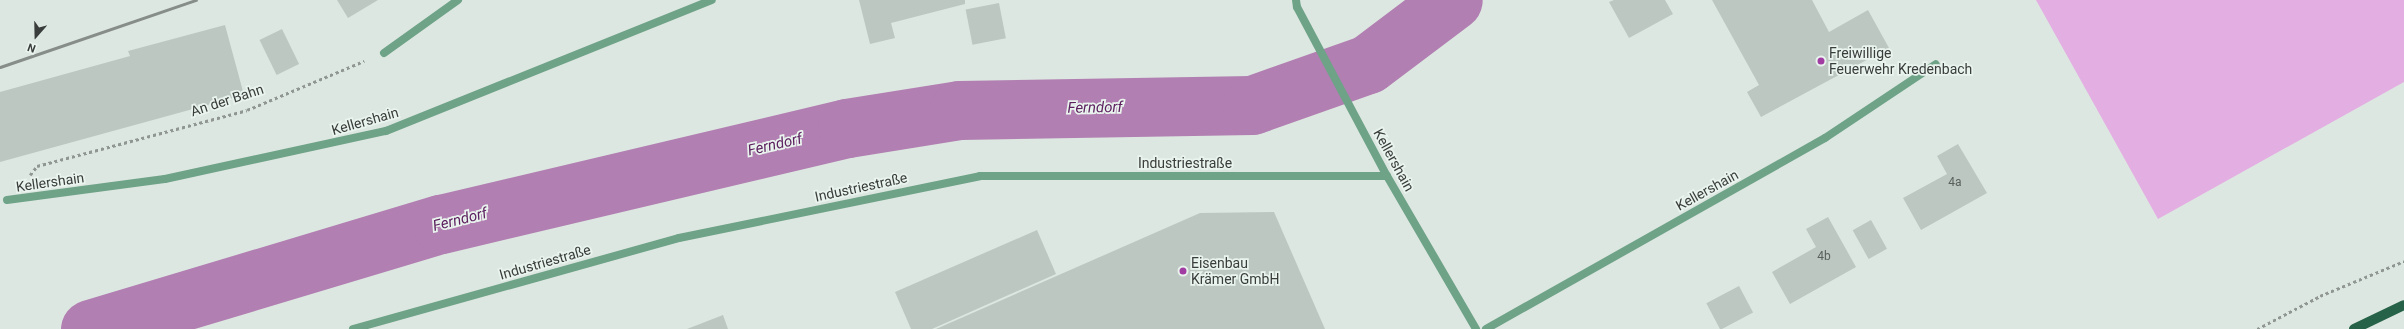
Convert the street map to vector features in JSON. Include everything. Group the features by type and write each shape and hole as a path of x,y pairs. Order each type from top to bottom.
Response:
{"main road":[{"path":"2354,329 2404,304"}],"street":[{"path":"384,53 458,0"},
{"name":"Kellershain","path":"7,200 164,180 386,131 712,0"},
{"name":"Kellershain","path":"1296,0 1312,35 1387,176 1476,329"},
{"name":"Kellershain","path":"1486,329 1825,138 1936,64"},
{"name":"Industriestraße","path":"353,329 679,238 980,176 1387,176"}],"path":[{"name":"An der Bahn","path":"7,200 37,166 247,110 384,53"},
{"path":"2257,329 2320,296 2404,261"}],"shaded area":[{"path":"2036,0 2404,0 2404,82 2158,219"}],"building":[{"path":"337,0 378,0 348,18"},
{"path":"859,0 965,0 965,4 891,23 895,38 870,44"},
{"path":"1614,0 1665,0 1673,14 1629,38 1609,2"},
{"path":"1712,0 1812,0 1829,32 1868,10 1889,48 1761,117 1747,92 1759,85"},
{"path":"999,3 1006,38 972,45 966,9"},
{"path":"225,25 244,95 0,162 0,92 130,56 128,51"},
{"path":"282,29 299,64 277,75 260,40"},
{"path":"1958,144 1987,193 1921,230 1903,198 1947,174 1937,156"},
{"name":"Eisenbau Krämer GmbH","path":"1274,212 1325,329 936,329 1200,213"},
{"path":"1828,217 1856,267 1790,304 1772,272 1816,247 1806,229"},
{"path":"1871,220 1887,249 1869,259 1853,230"},
{"path":"1037,230 1056,274 932,329 911,329 895,292"},
{"path":"1739,286 1753,312 1720,329 1706,303"},
{"path":"723,315 728,329 687,329"}],"waterway":[{"name":"Ferndorf","path":"90,329 441,224 847,128 959,110 1252,105 1368,64 1453,0"}],"railway":[{"path":"0,67 196,0"}],"place":[{"name":"Freiwillige Feuerwehr Kredenbach","path":"1821,61"},
{"name":"Eisenbau Krämer GmbH","path":"1183,271"}]}
